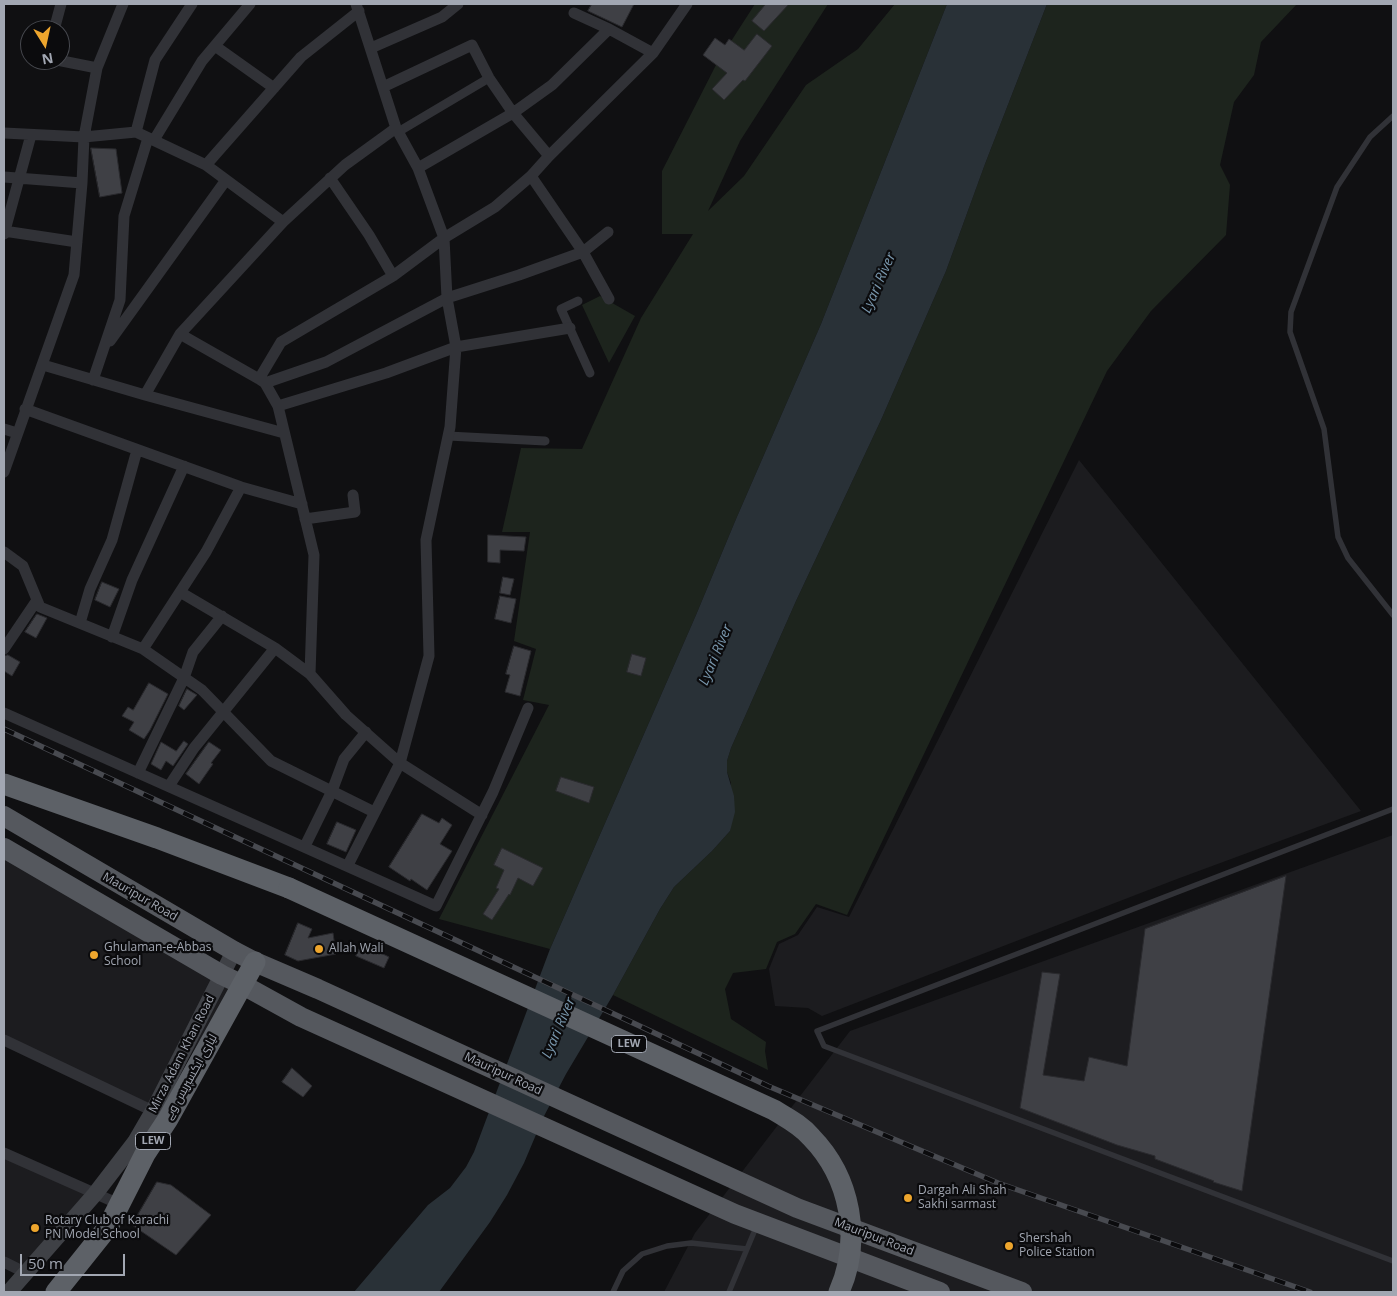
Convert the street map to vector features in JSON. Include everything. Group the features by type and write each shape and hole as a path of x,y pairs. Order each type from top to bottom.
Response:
{"highway":[{"name":"LEW","path":"4,784 157,838 289,888 774,1110 794,1122 811,1136 825,1153 837,1172 845,1193 850,1215 852,1238 849,1260 839,1292"},
{"name":"Mauripur Road","path":"4,816 255,962 797,1208 1022,1292"},
{"name":"Mauripur Road","path":"4,848 222,975 243,984 300,1017 735,1214 940,1292"},
{"name":"لیاری ایکسپریس وے","path":"56,1292 103,1233 145,1154 168,1119 255,962"}],"main road":[{"name":"Mirza Adam Khan Road","path":"10,1292 95,1194 135,1142 153,1111 234,951"}],"street":[{"path":"57,20 61,4"},
{"path":"4,472 74,275 84,137 97,68 123,4"},
{"path":"136,132 156,60 192,4"},
{"path":"93,380 120,300 124,216 151,139 202,61 250,4"},
{"path":"371,48 442,17 458,4"},
{"path":"262,381 281,342 393,276 444,238 495,207 532,176 549,156 653,53 687,4"},
{"path":"206,164 301,57 358,7 397,130 418,168 444,238 447,298 456,347 448,436 426,540 429,656 400,763 348,865"},
{"path":"574,13 609,29 653,53"},
{"path":"418,168 513,113 552,85 609,29"},
{"path":"383,87 472,45 489,78 513,113 549,156"},
{"path":"215,46 274,88"},
{"path":"70,63 97,68"},
{"path":"145,395 180,334 283,222 330,178 397,130 489,78"},
{"path":"4,133 84,137 136,132 206,164 283,222"},
{"path":"30,135 4,232 77,242"},
{"path":"532,176 583,252 609,299"},
{"path":"4,177 82,183"},
{"path":"330,178 369,235 393,276"},
{"path":"102,352 226,180"},
{"path":"262,381 326,362 447,298 583,252 608,232"},
{"path":"578,301 561,309 590,373"},
{"path":"278,406 386,373 456,347 570,328"},
{"path":"180,334 262,381 278,406 314,555 310,674"},
{"path":"43,365 284,433"},
{"path":"25,409 241,487 302,504"},
{"path":"4,429 17,433"},
{"path":"448,436 545,441"},
{"path":"80,623 90,589 112,540 137,450"},
{"path":"112,637 132,580 184,466"},
{"path":"143,649 206,552 241,487"},
{"path":"305,519 355,512 353,495"},
{"path":"4,552 23,566 40,607 143,649 202,690 271,761 374,812"},
{"path":"180,592 276,648 310,674 346,715 400,763 482,815"},
{"path":"4,649 37,600"},
{"path":"138,772 184,678 194,652 222,616"},
{"path":"169,786 194,748 276,648"},
{"path":"4,713 348,865 436,906 493,792 528,708"},
{"path":"305,846 332,791 344,760 366,732"},
{"path":"4,1040 153,1111"},
{"path":"4,1154 119,1204"},
{"path":"4,1262 26,1273"}],"lane":[{"path":"1393,116 1370,137 1336,187 1291,312 1290,332 1324,429 1338,537 1348,558 1393,615"},
{"path":"1393,809 817,1031 824,1046 1393,1261"},
{"path":"729,1292 758,1223"},
{"path":"612,1292 623,1271 642,1254 667,1246 691,1243 747,1249"}],"shaded area":[{"path":"755,4 828,4 740,141 708,211 744,176 806,85 858,49 895,4 947,4 821,324 550,949 439,919 549,705 523,700 536,649 514,641 530,532 502,532 521,448 582,449 641,318 693,234 662,234 662,171 717,63"},
{"path":"1047,4 1297,4 1261,42 1254,75 1234,102 1220,165 1230,185 1226,235 1151,311 1107,371 847,915 816,904 795,934 777,942 766,969 733,973 725,989 731,1019 766,1042 765,1051 768,1070 613,995 674,887 730,831 731,783 727,772 727,761 731,748 796,601 881,420 946,271"},
{"path":"600,296 635,316 609,363 582,305"},
{"path":"1079,460 1361,811 1177,879 822,1016 808,1008 775,1006 769,969 779,944 798,935 817,907 849,917"},
{"path":"1393,835 1393,1292 664,1292 695,1233 850,1031"},
{"name":"Ghulaman-e-Abbas School","path":"8,850 233,987 155,1112 4,1040 4,861"},
{"name":"Rotary Club of Karachi PN Model School","path":"4,1153 95,1194 26,1273 4,1262"}],"water":[{"name":"Lyari River","path":"947,4 1047,4 946,271 881,420 796,601 731,748 727,761 727,772 734,796 735,812 730,831 674,887 660,909 613,995 566,1074 507,1195 490,1222 439,1292 354,1292 428,1205 450,1188 466,1167 474,1152 550,949 821,324"}],"building":[{"path":"592,4 634,4 622,27 588,11"},
{"path":"766,4 789,4 764,31 752,21"},
{"path":"757,34 772,46 745,81 743,80 724,100 712,89 727,73 703,55 715,38 725,45 729,39 744,50"},
{"path":"91,148 116,149 122,193 100,197"},
{"path":"488,535 526,537 524,551 500,550 500,563 488,562"},
{"path":"503,577 514,579 510,595 500,593"},
{"path":"102,582 119,589 110,607 95,600"},
{"path":"500,596 516,599 511,623 495,619"},
{"path":"37,614 47,618 36,638 25,632"},
{"path":"514,646 531,651 520,696 505,692 510,675 506,674"},
{"path":"632,654 646,658 641,676 627,672"},
{"path":"8,655 20,662 12,676 4,671 4,656"},
{"path":"149,683 168,694 144,739 129,730 134,722 122,716 128,707 133,710"},
{"path":"187,689 197,695 184,710 179,706"},
{"path":"184,741 188,744 173,766 166,761 161,770 151,764 161,742 176,751"},
{"path":"209,742 221,750 199,784 186,774"},
{"path":"561,777 594,787 589,803 556,791"},
{"path":"422,814 439,823 442,818 452,825 440,844 452,851 427,890 389,867"},
{"path":"337,822 356,830 346,852 327,844"},
{"path":"502,848 543,868 533,886 518,878 510,895 492,920 483,914 499,889 496,888 504,870 494,865"},
{"path":"1286,876 1242,1191 1213,1182 1155,1159 1155,1156 1117,1145 1020,1108 1042,972 1060,974 1043,1075 1084,1081 1089,1057 1127,1066 1145,929"},
{"path":"298,923 312,929 308,938 333,933 336,954 298,961 285,955"},
{"path":"362,944 389,957 384,968 356,956"},
{"path":"292,1068 312,1086 303,1097 282,1082"},
{"path":"157,1182 171,1185 211,1215 176,1255 132,1225"}],"railway":[{"path":"4,729 768,1086 998,1183 1310,1292"}],"place":[{"name":"Allah Wali","path":"319,949"},
{"name":"Ghulaman-e-Abbas School","path":"94,955"},
{"name":"Dargah Ali Shah Sakhi sarmast","path":"908,1198"},
{"name":"Rotary Club of Karachi PN Model School","path":"35,1228"},
{"name":"Shershah Police Station","path":"1009,1246"}]}
